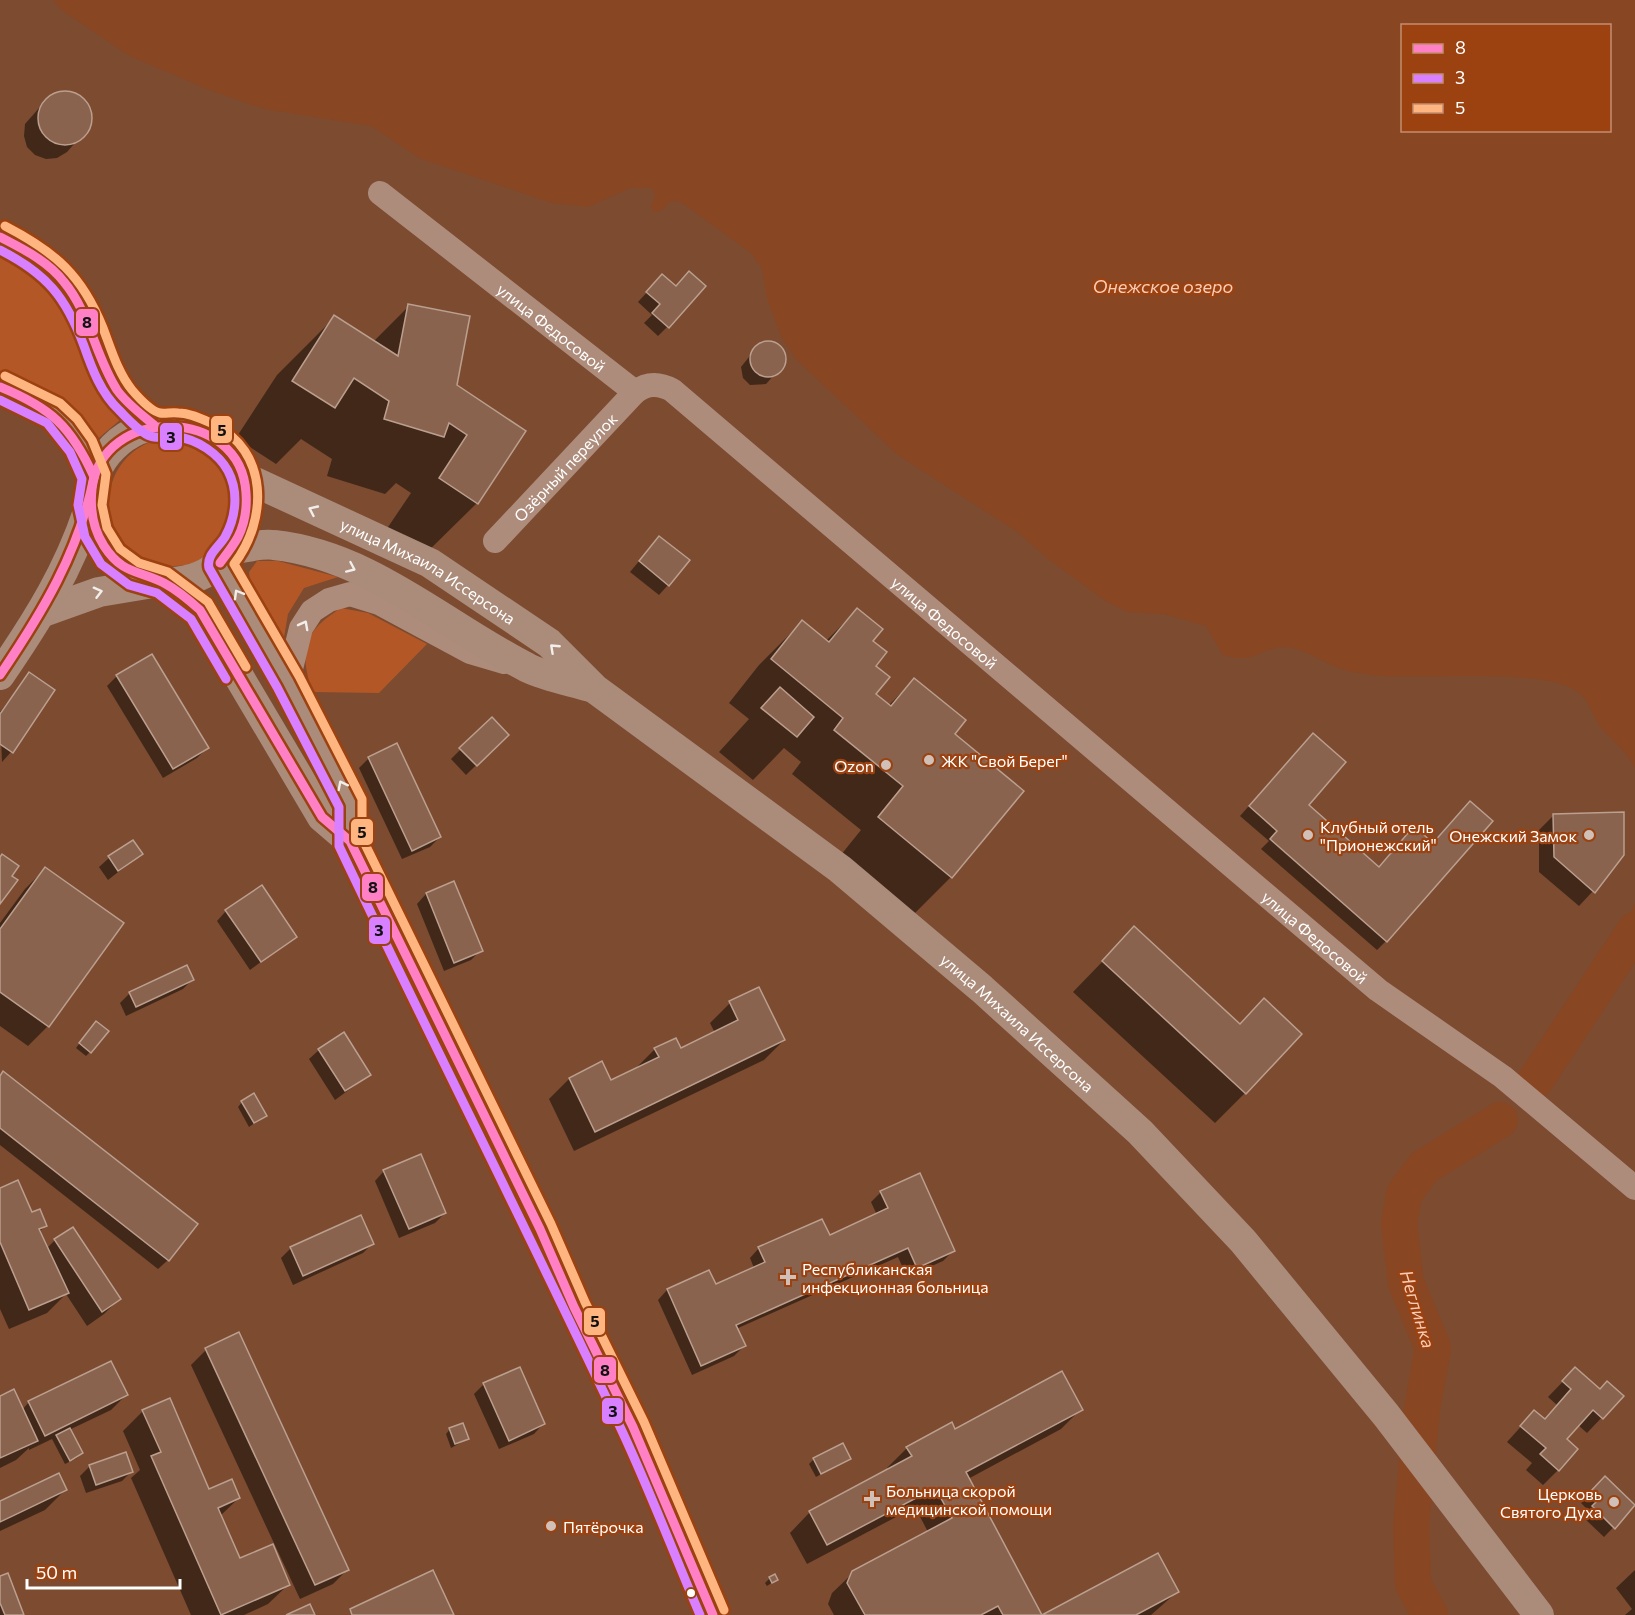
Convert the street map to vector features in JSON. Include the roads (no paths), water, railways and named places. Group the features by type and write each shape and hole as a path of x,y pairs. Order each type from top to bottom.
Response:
{"main road":[{"path":"0,237 40,259 70,288 82,308 114,385 124,399 154,425"},
{"path":"0,387 54,413 68,427 81,446 92,491 96,533 111,557 134,574 162,582 200,611 322,817 350,841 422,993 540,1229 574,1307 633,1426 713,1615"},
{"path":"0,675 44,612 82,531 92,491 108,453 128,435 154,425 184,425 212,436 237,461 244,477 249,502 245,527 227,556 192,578 99,592 44,612"},
{"name":"улица Михаила Иссерсона","path":"244,477 430,563 549,643 595,689 840,869 982,989 1140,1132 1243,1241 1386,1415 1539,1615"},
{"name":"улица Михаила Иссерсона","path":"227,556 272,544 318,553 399,589 476,639 531,669 595,689"},
{"path":"227,556 351,804 350,841"}],"street":[{"name":"улица Федосовой","path":"380,193 635,392 643,386 662,385 683,397 1378,990 1503,1077 1635,1188"},
{"name":"Озёрный переулок","path":"495,541 635,392"},
{"path":"288,681 301,628 312,611 329,600 350,594 379,603 470,652 531,669"}],"water":[{"name":"Онежское озеро","path":"53,0 1635,0 1635,768 1600,726 1582,696 1561,684 1538,679 1509,677 1371,675 1343,669 1305,652 1284,647 1251,657 1235,658 1223,655 1206,626 1164,614 1128,612 1107,602 1051,561 1016,531 898,455 796,359 781,336 767,298 762,268 751,253 681,202 671,201 661,211 654,212 651,206 655,196 652,188 630,188 588,207 552,203 419,158 371,126 264,109 207,89 128,55 63,11"},
{"path":"1635,904 1635,953 1610,975 1604,976 1599,969"}],"waterway":[{"name":"Неглинка","path":"1535,1081 1635,930"},
{"name":"Неглинка","path":"1430,1615 1413,1584 1411,1525 1422,1409 1433,1348 1406,1283 1399,1224 1404,1194 1424,1167 1500,1120"}],"place":[{"name":"ЖК \"Свой Берег\"","path":"929,760"},
{"name":"Ozon","path":"886,765"},
{"name":"Клубный отель \"Прионежский\"","path":"1308,835"},
{"name":"Онежский Замок","path":"1589,835"},
{"name":"Республиканская инфекционная больница","path":"788,1277"},
{"name":"Больница скорой медицинской помощи","path":"872,1499"},
{"name":"Церковь Святого Духа","path":"1614,1502"},
{"name":"Пятёрочка","path":"551,1526"}]}
